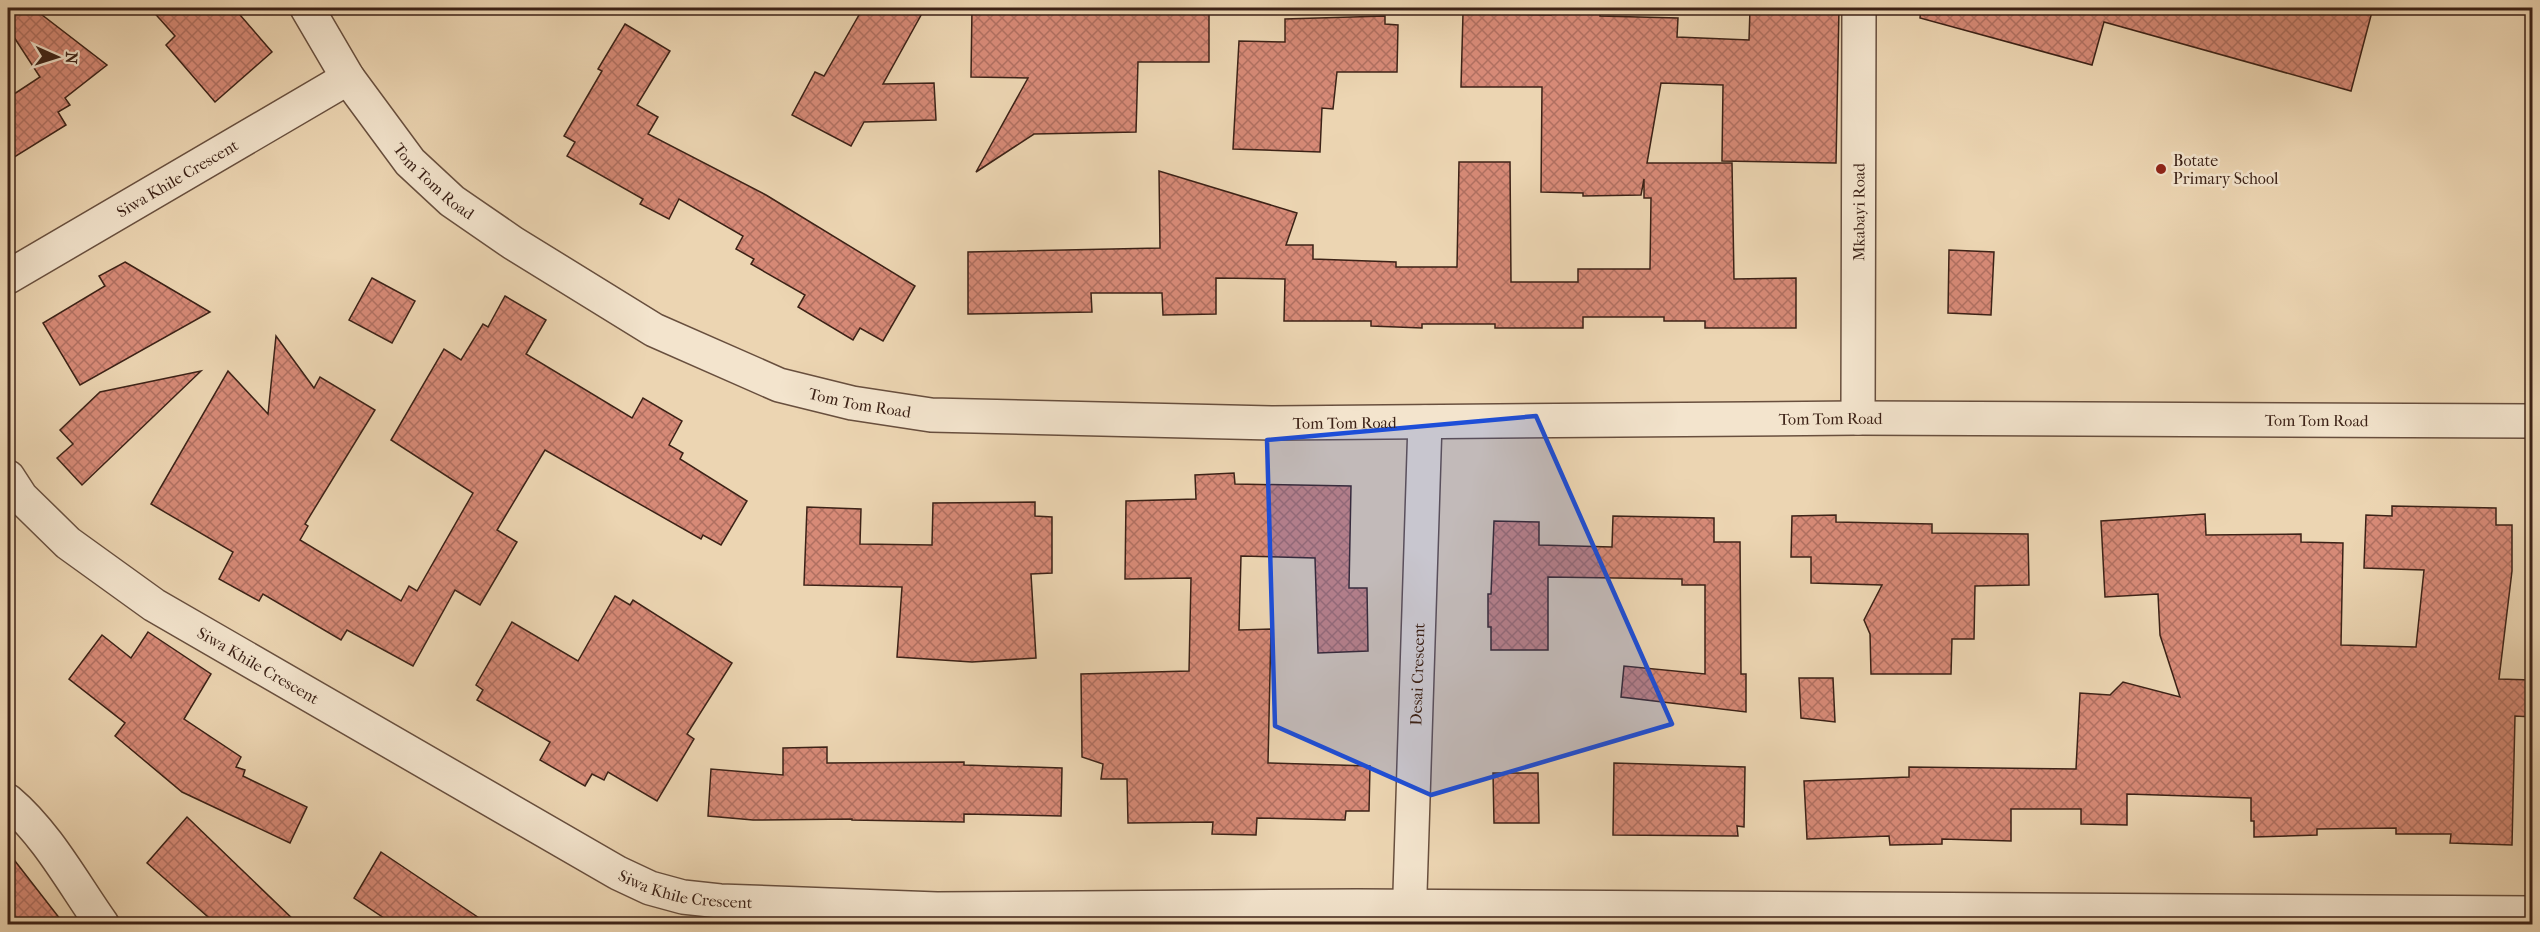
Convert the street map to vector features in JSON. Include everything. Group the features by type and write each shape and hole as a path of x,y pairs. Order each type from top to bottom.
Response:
{"street":[{"name":"Tom Tom Road","path":"307,8 348,78 410,162 452,201 513,243 654,330 779,385 852,403 931,415 1273,423 1858,418 2532,421"},
{"name":"Mkabayi Road","path":"1858,8 1858,418"},
{"name":"Siwa Khile Crescent","path":"8,277 348,78"},
{"name":"Desai Crescent","path":"1409,916 1425,422"},
{"name":"Siwa Khile Crescent","path":"8,477 21,498 68,543 154,605 618,873 650,888 683,897 937,917 2532,913"},
{"path":"8,801 24,815 43,839 102,924"}],"highlighted area":[{"path":"1536,416 1672,724 1431,795 1275,726 1267,440"}],"building":[{"path":"8,8 33,8 107,65 65,98 70,105 58,112 66,125 8,161 8,98 40,77 8,28"},
{"path":"150,8 234,8 272,52 215,102 166,45 175,36"},
{"path":"863,8 925,8 883,84 934,83 936,120 864,122 851,146 792,115 815,72 824,76"},
{"path":"972,8 1209,14 1209,62 1138,62 1136,132 1034,134 976,172 1028,78 971,77"},
{"path":"1551,8 1601,8 1600,16 1678,18 1677,37 1749,40 1750,9 1839,8 1836,163 1722,161 1723,85 1661,83 1647,163 1732,163 1734,279 1796,278 1796,328 1705,328 1705,321 1664,321 1664,317 1583,317 1583,328 1495,328 1495,324 1422,324 1422,328 1371,326 1371,321 1284,321 1285,279 1216,278 1216,314 1163,315 1162,293 1091,293 1092,312 968,314 968,252 1160,248 1159,171 1297,213 1286,245 1313,245 1313,259 1396,262 1396,267 1457,267 1459,162 1510,162 1511,282 1578,282 1578,269 1650,269 1651,198 1644,198 1644,179 1641,195 1583,196 1583,193 1541,192 1542,87 1461,87 1463,13 1551,15"},
{"path":"1921,8 2373,8 2351,91 2104,22 2092,65 1920,18"},
{"path":"1385,16 1385,24 1398,25 1397,72 1337,72 1333,109 1322,108 1320,152 1233,149 1239,41 1285,42 1285,19"},
{"path":"625,24 670,51 637,105 658,117 648,134 766,195 915,286 883,341 860,328 853,340 798,307 805,295 751,264 754,259 736,249 743,236 679,199 669,219 640,204 643,199 567,156 575,142 564,136 602,71 598,69"},
{"path":"1949,250 1994,252 1991,315 1948,313"},
{"path":"125,262 210,312 80,385 43,323 105,286 99,276"},
{"path":"372,278 415,301 392,343 349,320"},
{"path":"505,296 546,320 526,354 632,418 643,398 682,421 669,445 683,453 680,459 747,501 721,545 703,535 701,539 545,450 497,530 517,542 480,605 455,590 413,666 347,630 341,640 263,594 259,601 219,579 233,552 151,504 228,371 268,414 276,336 314,388 320,377 375,410 305,524 308,526 300,540 401,601 409,586 417,591 473,493 391,440 444,349 461,360 483,324 488,327"},
{"path":"201,371 82,485 57,458 73,444 60,430 100,392"},
{"path":"1234,473 1235,484 1351,486 1349,588 1367,588 1368,651 1318,653 1315,558 1241,556 1239,630 1271,629 1268,763 1370,766 1369,811 1346,811 1345,820 1257,818 1256,835 1212,834 1213,822 1128,823 1127,779 1101,779 1103,764 1082,757 1081,674 1189,671 1191,578 1125,579 1126,501 1196,499 1195,475"},
{"path":"1035,502 1035,516 1052,517 1052,573 1031,574 1036,658 972,662 897,657 902,587 804,585 807,507 861,509 860,544 932,545 933,503"},
{"path":"2392,506 2496,508 2496,525 2512,525 2512,571 2499,679 2532,680 2532,717 2515,716 2512,845 2450,843 2451,834 2396,834 2396,828 2317,829 2317,835 2254,837 2251,798 2127,794 2127,825 2081,824 2081,809 2011,809 2011,841 1942,839 1942,844 1890,845 1889,836 1807,839 1804,781 1909,777 1909,767 2076,769 2080,693 2110,695 2123,682 2180,697 2160,635 2158,594 2105,597 2101,521 2205,514 2206,535 2301,534 2301,542 2343,543 2341,645 2416,647 2424,570 2364,568 2366,515 2392,516"},
{"path":"1836,515 1836,522 1932,524 1932,533 2028,534 2029,585 1975,586 1974,639 1952,639 1951,674 1871,674 1870,634 1864,620 1882,585 1811,583 1811,557 1791,557 1792,516"},
{"path":"1613,516 1714,518 1714,542 1740,542 1741,674 1746,674 1746,712 1621,697 1624,666 1705,674 1705,585 1682,585 1682,579 1548,577 1548,650 1491,650 1488,594 1491,594 1494,521 1539,522 1539,545 1612,547"},
{"path":"615,596 630,605 633,600 732,663 687,734 694,739 657,801 608,772 604,780 592,774 585,786 540,760 550,742 477,700 483,690 476,685 512,622 578,661"},
{"path":"148,632 211,674 184,719 241,757 236,767 245,770 243,776 307,807 290,843 182,792 115,736 125,723 69,679 102,635 131,658"},
{"path":"1799,678 1833,678 1835,722 1801,718"},
{"path":"827,747 827,763 964,762 964,765 1062,768 1061,816 964,814 964,822 852,819 753,820 708,816 711,769 783,775 783,748"},
{"path":"1614,763 1745,767 1744,827 1737,826 1738,836 1613,835"},
{"path":"1493,773 1538,773 1539,823 1494,823"},
{"path":"187,817 298,924 216,924 147,863"},
{"path":"8,852 64,924 8,924"},
{"path":"381,852 488,924 393,924 354,898"}],"place":[{"name":"Botate Primary School","path":"2161,169"}]}
